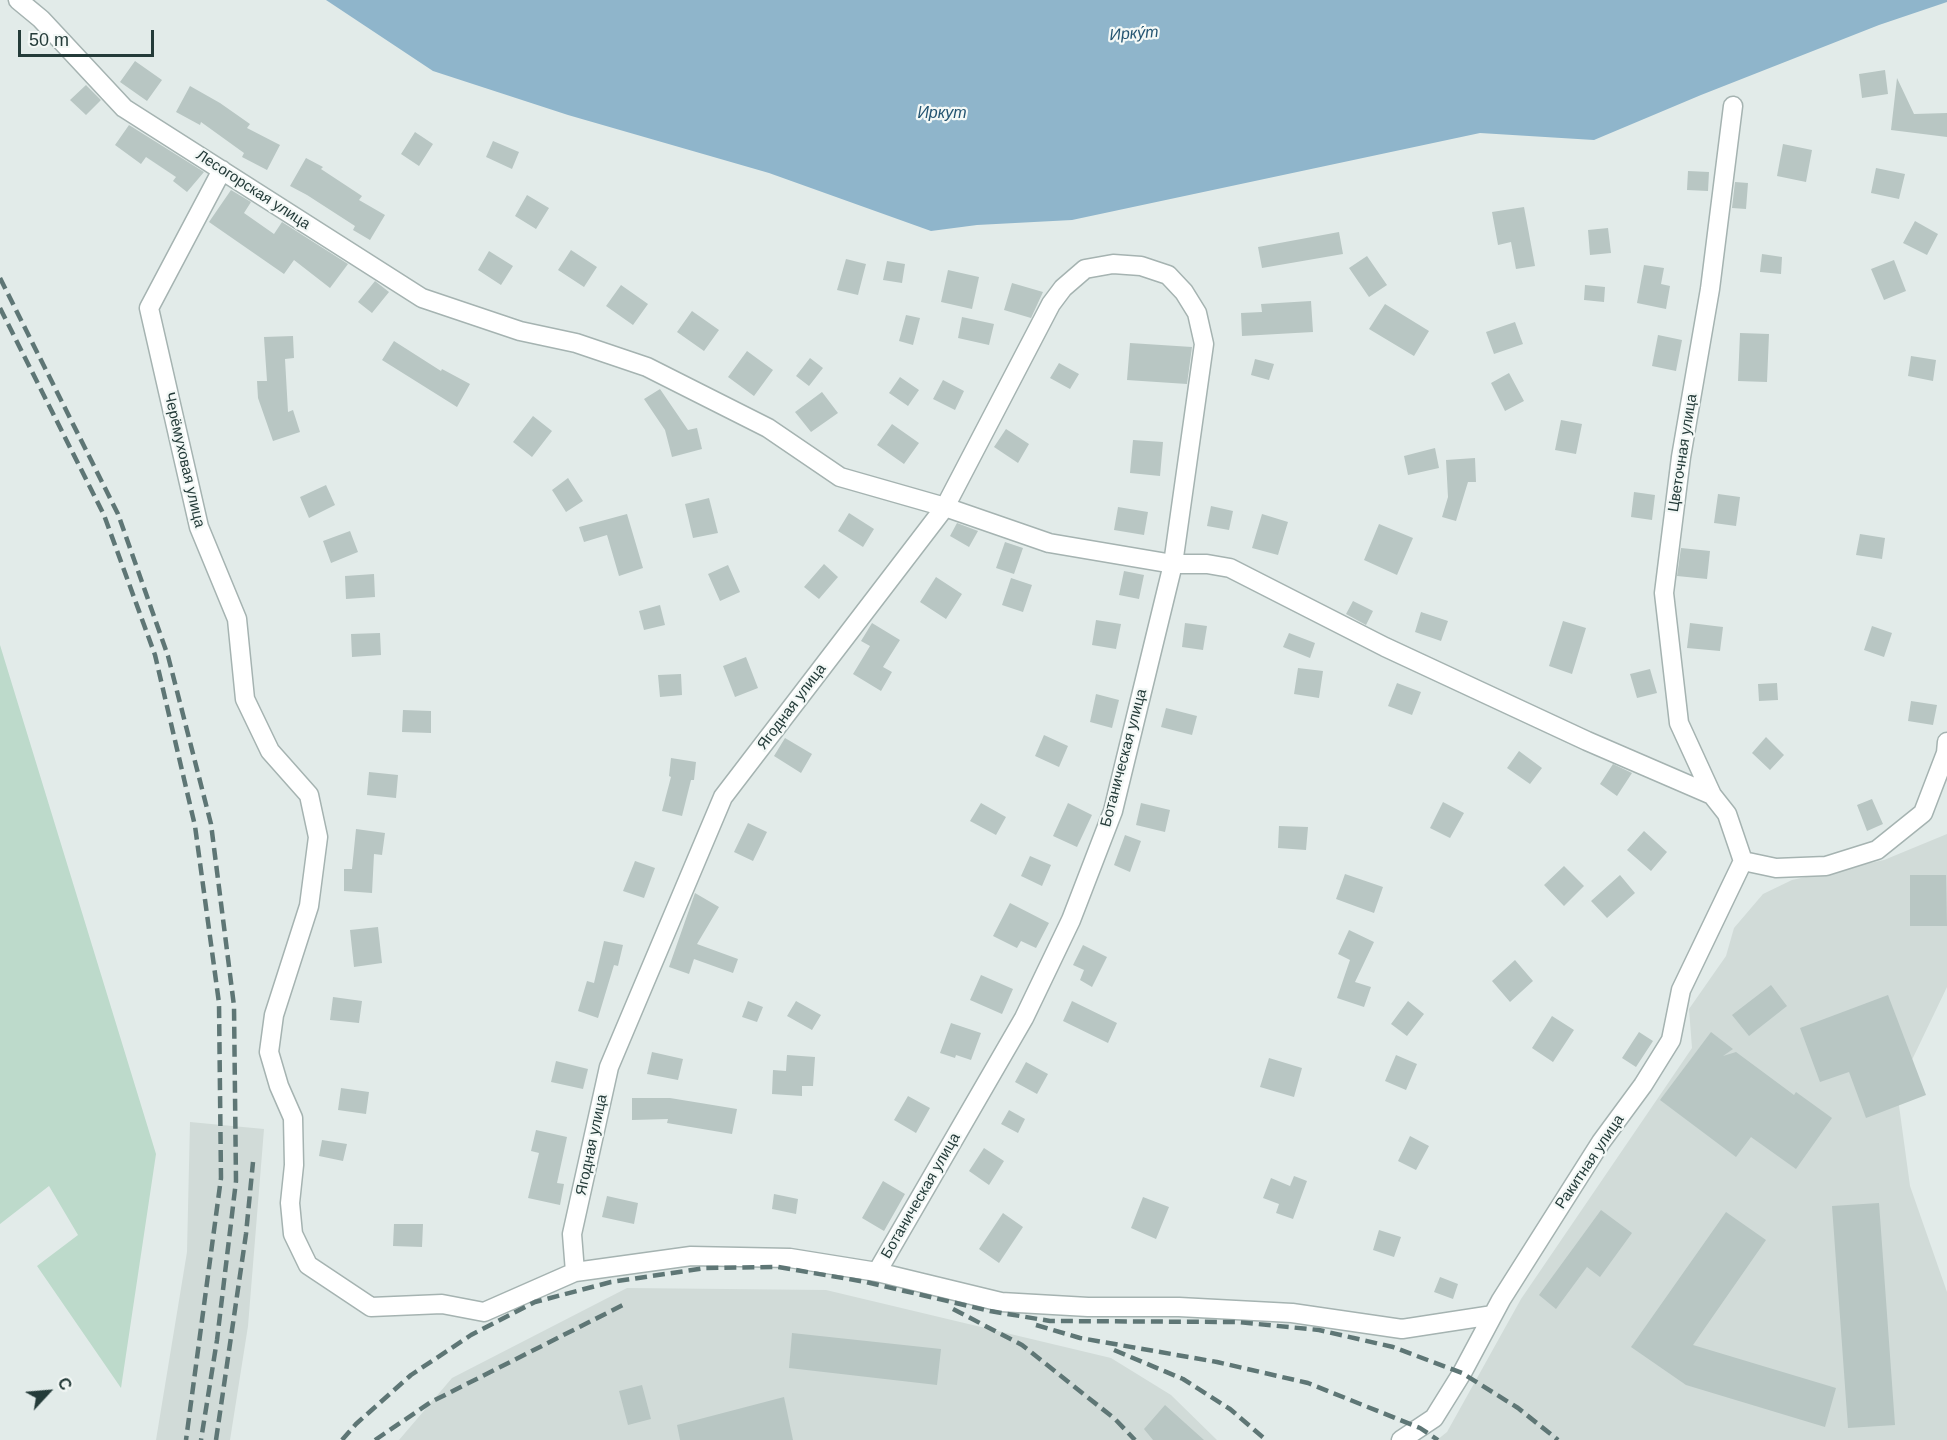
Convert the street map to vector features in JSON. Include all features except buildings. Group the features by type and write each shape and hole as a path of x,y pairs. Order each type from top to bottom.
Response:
{"street":[{"name":"Лесогорская улица","path":"18,0 41,19 124,108 422,298 519,331 576,343 647,367 768,428 840,477 945,507 1049,543 1173,564 1208,564 1230,568 1385,647 1587,741 1712,795"},
{"name":"Цветочная улица","path":"1733,106 1710,289 1681,457 1664,593 1678,723 1712,795 1727,814 1743,861"},
{"name":"Черёмуховая улица","path":"222,170 149,308 199,527 237,619 245,699 270,751 309,795 318,837 309,906 273,1015 269,1052 279,1086 293,1118 294,1166 290,1203 293,1234 308,1264 371,1307 442,1304 484,1312 574,1272 691,1256 790,1258 877,1272 1000,1302 1292,1313 1402,1329 1493,1315"},
{"name":"Ягодная улица","path":"574,1272 572,1234 609,1067 723,797 945,507 1051,304 1064,288 1085,269 1113,264 1141,266 1168,275"},
{"name":"Ботаническая улица","path":"877,1272 1024,1018 1071,920 1113,811 1173,564 1204,344 1197,313 1184,292 1168,275"},
{"path":"1743,861 1776,868 1826,866 1877,850 1923,813 1946,753 1947,741"},
{"name":"Ракитная улица","path":"1401,1440 1434,1418 1462,1373 1493,1315 1601,1142 1643,1085 1671,1040 1681,990 1743,861"}],"shaded area":[{"path":"1947,834 1947,987 1897,1091 1910,1186 1947,1292 1947,1440 1437,1440 1447,1432 1521,1299 1692,1048 1689,1009 1726,956 1734,928 1763,894 1792,880 1884,860"},
{"path":"190,1122 264,1129 248,1326 230,1440 156,1440 187,1252"},
{"path":"627,1288 826,1290 1111,1358 1171,1395 1217,1440 399,1440 452,1378"}],"green space":[{"path":"0,645 156,1154 121,1388 37,1266 78,1235 49,1186 0,1224"}],"water":[{"name":"Иркут","path":"326,0 1947,0 1947,2 1879,25 1594,140 1480,133 1072,220 977,225 931,231 769,173 568,115 433,71"}],"railway":[{"path":"0,278 118,514 168,656 211,824 234,1006 236,1181 217,1340 201,1440"},
{"path":"0,308 104,515 155,655 195,826 219,1003 221,1178 186,1440"},
{"path":"216,1440 246,1234 253,1162"},
{"path":"342,1440 356,1424 411,1375 471,1335 535,1302 611,1282 706,1268 778,1267 866,1282 990,1311 1050,1321 1237,1322 1319,1330 1393,1347 1462,1373 1518,1408 1558,1440"},
{"path":"375,1440 431,1402 623,1305"},
{"path":"953,1309 1022,1345 1115,1419 1135,1440"},
{"path":"1036,1325 1080,1338 1217,1362 1308,1383 1420,1428 1438,1440"},
{"path":"1114,1350 1183,1379 1230,1409 1266,1440"}],"water label":[{"name":"Ирку́т","path":"1134,34"}]}
